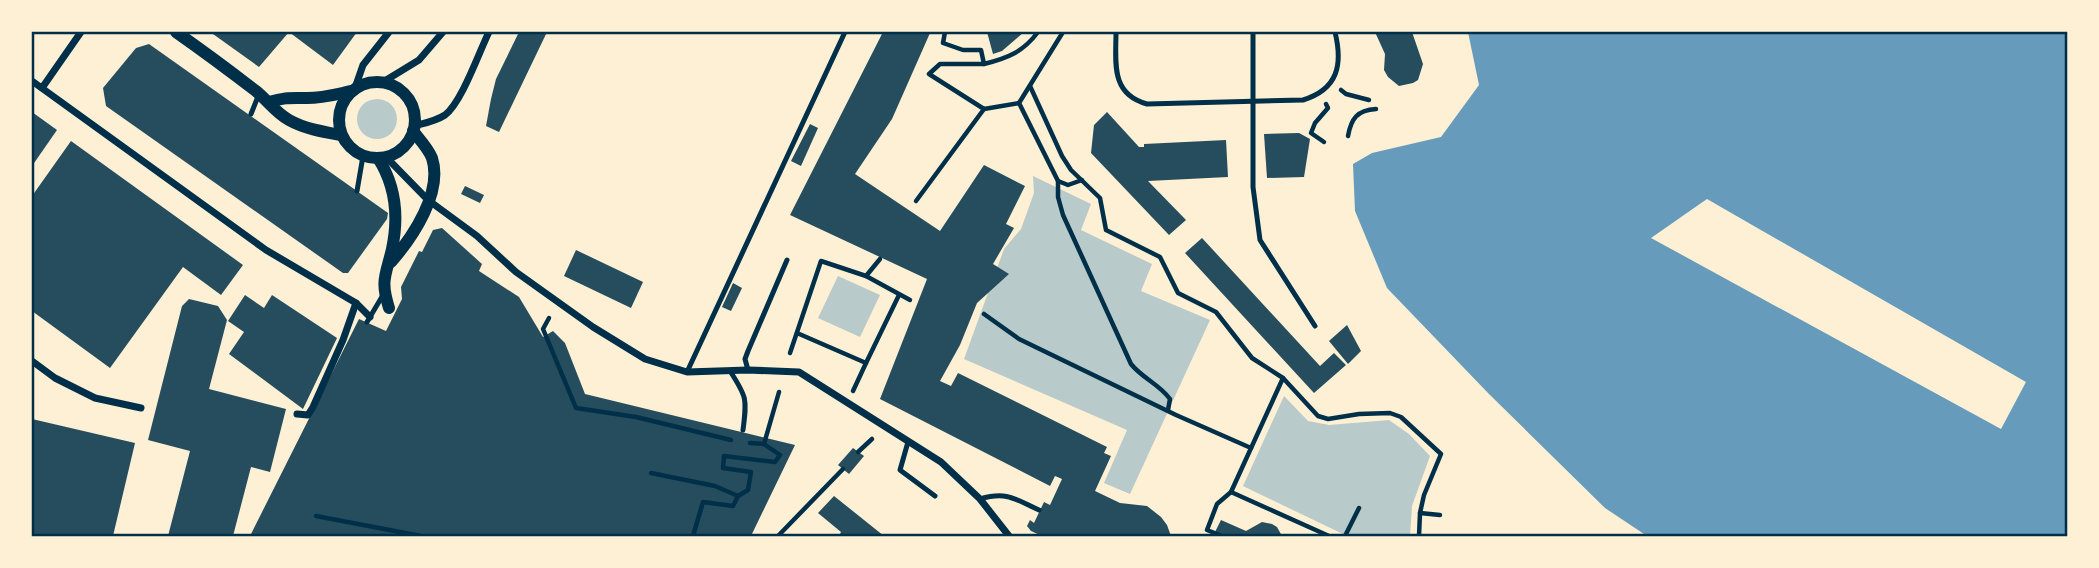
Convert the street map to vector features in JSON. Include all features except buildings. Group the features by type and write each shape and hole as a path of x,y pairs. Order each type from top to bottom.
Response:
{"street":[{"path":"42,88 81,32"},
{"path":"176,32 269,102 277,113 290,121 319,131 341,135"},
{"path":"269,102 286,96 330,96 354,89 369,83 383,82 404,93 414,114 414,128 403,148 382,158 363,156 350,148 341,135 338,123 339,111 354,89 363,65 389,32"},
{"path":"383,82 419,60 443,32"},
{"path":"414,128 447,114 457,102 489,32"},
{"path":"32,81 266,250 356,303 368,320"},
{"path":"388,264 418,227 435,181 435,171 427,149 414,128"},
{"path":"382,158 428,200 469,229 516,272 593,327 645,359 687,372 799,372 941,462 980,499 1009,537"},
{"path":"382,158 393,187 396,211 393,246 383,279 389,308"},
{"path":"297,414 308,415 313,407 343,340 356,303"},
{"path":"32,361 55,378 95,398 141,408"}],"lane":[{"path":"687,372 845,32"},
{"path":"1116,32 1116,70 1120,84 1136,102 1147,104 1303,100 1319,95 1331,83 1339,66 1335,32"},
{"path":"1253,32 1253,187 1260,240 1315,326"},
{"path":"251,114 259,94"},
{"path":"357,191 363,156"},
{"path":"748,370 745,359 747,351 787,260"},
{"path":"368,320 384,294"},
{"path":"730,371 745,394 743,430"},
{"path":"908,442 900,470 935,496"},
{"path":"980,499 997,494 1039,510"}],"path":[{"path":"945,32 943,43 963,50 981,50 984,64"},
{"path":"1038,32 1028,45 1010,57 984,64 940,64 929,74 984,109 1018,103 1063,32"},
{"path":"1030,86 1062,156 1100,198 1106,230 1160,257 1178,293 1216,312 1252,358 1283,378 1318,416 1328,419 1390,413 1401,417 1441,454 1424,495 1419,537"},
{"path":"1346,94 1369,100"},
{"path":"1018,103 1058,181 1058,197 1063,215 1131,364 1170,398 1168,410"},
{"path":"1324,142 1311,133 1315,123 1328,108"},
{"path":"916,201 984,109"},
{"path":"1348,136 1354,116 1365,110 1376,109"},
{"path":"1058,181 1068,185 1082,180"},
{"path":"866,276 880,259"},
{"path":"790,353 821,261 866,276 910,300"},
{"path":"847,402 899,295"},
{"path":"984,314 1019,339 1251,448"},
{"path":"549,318 543,328 576,408 636,417 735,441"},
{"path":"797,333 866,363"},
{"path":"1222,537 1207,530 1217,504 1231,492 1283,378"},
{"path":"764,444 779,392"},
{"path":"858,452 872,439"},
{"path":"693,537 703,502 733,506 738,496 748,490 751,472 723,468 724,456 775,462 780,455 764,444 745,442"},
{"path":"778,537 843,469"},
{"path":"651,472 715,486 738,496"},
{"path":"1231,492 1329,537"},
{"path":"1345,537 1359,508"},
{"path":"1420,513 1440,515"},
{"path":"316,516 418,536"}],"shaded area":[{"path":"377,99 391,105 397,119 391,133 377,139 363,133 357,119 363,105"},
{"path":"1033,176 1091,204 1081,230 1152,264 1141,291 1210,320 1130,494 1104,483 1127,430 964,359 1004,249 1021,229 1034,193"},
{"path":"838,276 880,295 860,337 818,318"},
{"path":"1284,396 1308,421 1329,425 1389,420 1409,434 1430,456 1412,506 1410,536 1347,536 1243,486"}],"water":[{"path":"1468,32 2067,32 2067,536 1647,536 1605,508 1489,394 1387,288 1355,211 1353,164 1372,153 1441,137 1479,85"}],"pier":[{"path":"1707,199 2026,382 2001,429 1651,238"}]}
